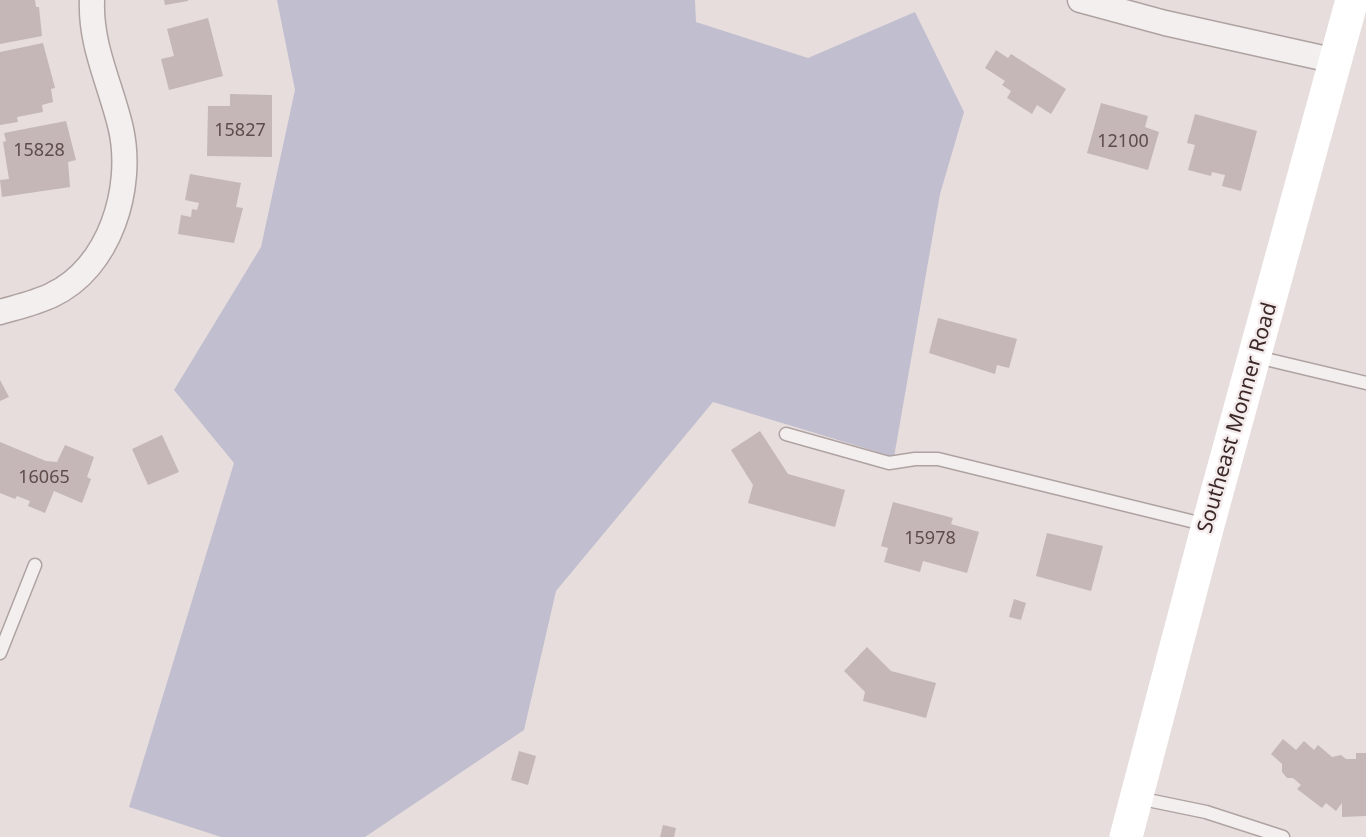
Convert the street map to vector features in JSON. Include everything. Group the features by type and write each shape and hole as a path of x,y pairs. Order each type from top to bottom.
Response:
{"street":[{"path":"0,312 53,295 80,277 95,260 114,220 124,178 125,152 112,93 95,48 91,19 92,0"},
{"path":"1080,0 1165,23 1336,61"},
{"name":"Southeast Monner Road","path":"1126,837 1208,525 1352,0"}],"lane":[{"path":"1256,356 1366,383"},
{"path":"786,434 889,463 915,459 938,459 1208,525"},
{"path":"0,654 35,565"},
{"path":"1137,798 1206,812 1283,837"}],"shaded area":[{"path":"277,0 695,0 696,22 808,58 915,12 964,112 940,194 894,457 713,402 556,591 524,730 365,837 221,837 129,807 234,463 174,390 261,247 295,90"}],"building":[{"path":"0,0 35,0 36,7 39,7 42,36 0,44"},
{"path":"164,0 188,0 188,1 165,5"},
{"path":"208,18 223,76 169,90 161,59 174,56 167,29"},
{"path":"43,43 55,88 51,89 53,102 42,105 43,112 17,117 18,122 0,125 0,52"},
{"path":"996,50 1008,58 1011,54 1066,89 1051,114 1037,105 1032,114 1007,98 1011,91 1002,85 1005,81 985,68"},
{"path":"230,94 272,95 272,157 207,156 208,106 230,106"},
{"path":"1101,103 1148,116 1145,127 1159,132 1148,170 1087,153"},
{"path":"1195,114 1257,131 1241,191 1222,186 1225,175 1212,172 1211,176 1188,170 1195,145 1187,143"},
{"path":"66,121 76,160 68,162 70,187 2,197 0,180 9,179 3,142 6,141 4,133"},
{"path":"190,174 241,183 236,207 243,208 234,243 178,234 181,215 191,217 192,209 197,210 199,203 185,200"},
{"path":"938,318 1017,339 1009,368 997,365 995,374 929,353"},
{"path":"0,380 9,397 0,401"},
{"path":"760,431 788,474 845,490 835,527 748,503 753,485 731,450"},
{"path":"162,435 179,472 148,485 132,449"},
{"path":"0,442 46,461 57,462 65,445 94,457 87,477 91,479 82,503 54,491 45,513 28,506 30,501 17,496 15,499 0,493"},
{"path":"893,502 953,518 951,524 979,532 967,573 923,561 920,572 884,562 888,548 881,546"},
{"path":"1047,533 1103,546 1091,591 1036,576"},
{"path":"1014,599 1026,603 1021,620 1009,617"},
{"path":"867,647 891,671 936,683 926,718 863,701 865,692 844,671"},
{"path":"1283,739 1296,750 1304,741 1314,750 1318,745 1332,757 1341,755 1346,759 1356,759 1356,753 1366,753 1366,816 1342,817 1342,803 1336,811 1326,803 1322,808 1297,789 1301,785 1293,778 1287,778 1282,772 1282,764 1271,754"},
{"path":"519,751 536,756 528,785 511,780"},
{"path":"663,825 676,828 674,837 660,837"}]}
